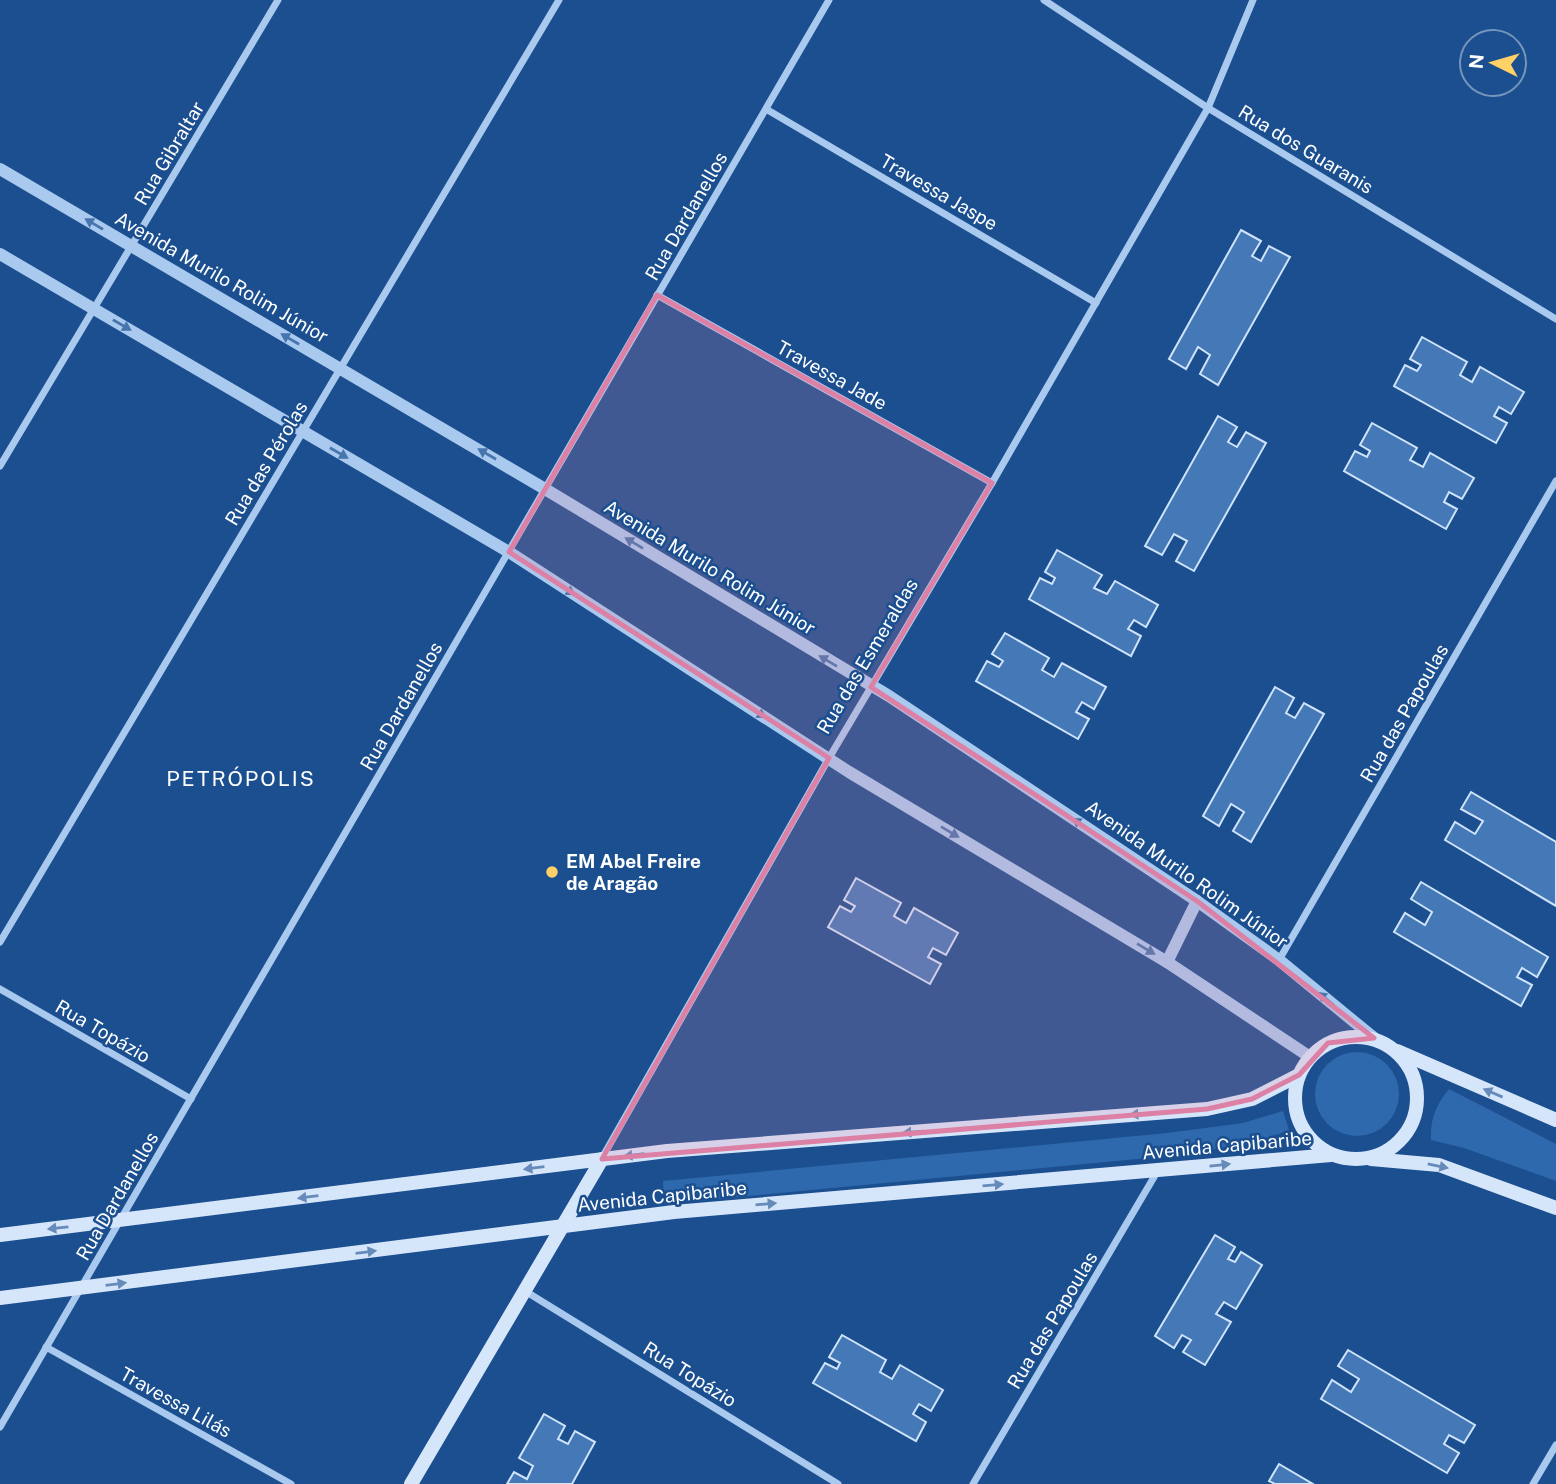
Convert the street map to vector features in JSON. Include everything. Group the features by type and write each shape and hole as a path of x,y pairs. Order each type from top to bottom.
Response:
{"main road":[{"path":"1556,1120 1397,1051 1374,1038 1351,1036 1328,1043 1310,1057 1299,1075 1296,1106 1307,1135 1331,1154 1351,1159 1370,1158 1440,1165 1556,1208"},
{"path":"1370,1158 1399,1142 1416,1113 1415,1079 1397,1051"},
{"name":"Avenida Capibaribe","path":"0,1235 667,1151 1207,1109 1252,1099 1299,1075"},
{"name":"Avenida Capibaribe","path":"0,1298 674,1212 1331,1154"},
{"name":"Rua das Esmeraldas","path":"411,1484 602,1159"}],"street":[{"name":"Rua Gibraltar","path":"0,466 278,0"},
{"name":"Rua das Pérolas","path":"0,942 559,0"},
{"name":"Rua Dardanellos","path":"0,1427 829,0"},
{"name":"Rua dos Guaranis","path":"1044,0 1208,108 1556,319"},
{"name":"Rua das Esmeraldas","path":"602,1159 829,758 992,483 1208,108 1253,0"},
{"name":"Travessa Jaspe","path":"766,108 1096,303"},
{"name":"Avenida Murilo Rolim Júnior","path":"0,169 545,489 889,696 1197,901 1279,960 1374,1038"},
{"path":"0,254 509,552 829,758 1167,962 1310,1057"},
{"name":"Travessa Jade","path":"657,295 992,483"},
{"name":"Rua das Papoulas","path":"1279,960 1556,481"},
{"path":"1167,962 1197,901"},
{"name":"Rua Topázio","path":"0,989 191,1099"},
{"name":"Rua das Papoulas","path":"973,1484 1158,1171"},
{"name":"Rua Topázio","path":"525,1291 838,1484"},
{"name":"Travessa Lilás","path":"46,1347 291,1484"},
{"path":"1533,1484 1556,1445"}],"highlighted area":[{"path":"657,295 992,483 871,687 1197,901 1374,1038 1328,1043 1299,1075 1252,1099 1207,1109 602,1159 829,758 509,552"}],"shaded area":[{"path":"1349,1052 1365,1052 1381,1059 1392,1070 1399,1086 1396,1110 1387,1124 1365,1136 1349,1136 1333,1129 1322,1118 1315,1102 1315,1086 1322,1070 1333,1059"},
{"path":"1449,1089 1556,1144 1556,1181 1464,1148 1431,1140 1435,1113"},
{"path":"1283,1111 1289,1130 1245,1143 1169,1156 664,1204 663,1181 1167,1133 1243,1123"}],"building":[{"path":"1241,230 1261,241 1252,256 1261,261 1269,246 1290,257 1218,385 1200,374 1210,355 1198,347 1186,369 1169,359"},
{"path":"1422,337 1467,362 1460,375 1472,382 1480,367 1524,392 1511,414 1499,407 1494,416 1507,423 1496,443 1394,386 1405,365 1417,371 1421,365 1410,359"},
{"path":"1218,416 1237,427 1228,442 1237,447 1246,432 1266,443 1194,571 1176,561 1187,541 1174,534 1162,555 1145,546"},
{"path":"1372,423 1417,448 1410,460 1423,467 1430,453 1474,478 1462,499 1449,492 1444,502 1457,509 1446,529 1344,471 1355,451 1367,457 1370,451 1360,445"},
{"path":"1057,550 1102,575 1094,588 1107,594 1115,581 1158,605 1146,627 1134,620 1128,629 1141,636 1131,656 1029,599 1040,578 1052,584 1055,578 1045,572"},
{"path":"1005,633 1049,658 1042,670 1054,677 1062,663 1106,687 1094,709 1082,702 1076,712 1089,719 1078,739 976,681 987,661 999,667 1003,661 992,654"},
{"path":"1275,687 1294,698 1286,713 1295,718 1304,703 1324,714 1251,842 1233,831 1244,812 1231,804 1219,826 1203,816"},
{"path":"1471,792 1556,842 1556,906 1445,840 1455,822 1475,834 1483,821 1461,809"},
{"path":"856,878 901,903 894,916 906,923 914,908 958,933 946,955 933,948 928,957 941,964 930,984 828,927 840,906 851,912 855,906 844,900"},
{"path":"1421,882 1548,957 1537,977 1522,968 1517,977 1532,985 1521,1006 1394,932 1405,913 1425,925 1432,912 1411,899"},
{"path":"1215,1235 1235,1247 1228,1259 1235,1262 1241,1252 1262,1265 1236,1309 1224,1302 1216,1314 1231,1322 1205,1365 1183,1352 1191,1340 1182,1335 1174,1348 1155,1336"},
{"path":"842,1335 886,1360 880,1372 892,1379 900,1365 943,1390 931,1411 919,1404 913,1414 926,1422 916,1441 813,1383 825,1363 837,1369 840,1363 829,1357"},
{"path":"1348,1350 1475,1425 1464,1443 1449,1435 1444,1444 1459,1453 1447,1473 1321,1399 1332,1380 1351,1392 1359,1379 1338,1366"},
{"path":"544,1414 565,1426 558,1439 568,1444 575,1431 595,1442 572,1484 507,1484 514,1472 527,1479 533,1466 519,1458"},
{"path":"1279,1464 1313,1484 1275,1484 1269,1481"}],"place":[{"name":"EM Abel Freire de Aragão","path":"552,872"}],"district":[{"name":"PETRÓPOLIS","path":"241,778"}]}
